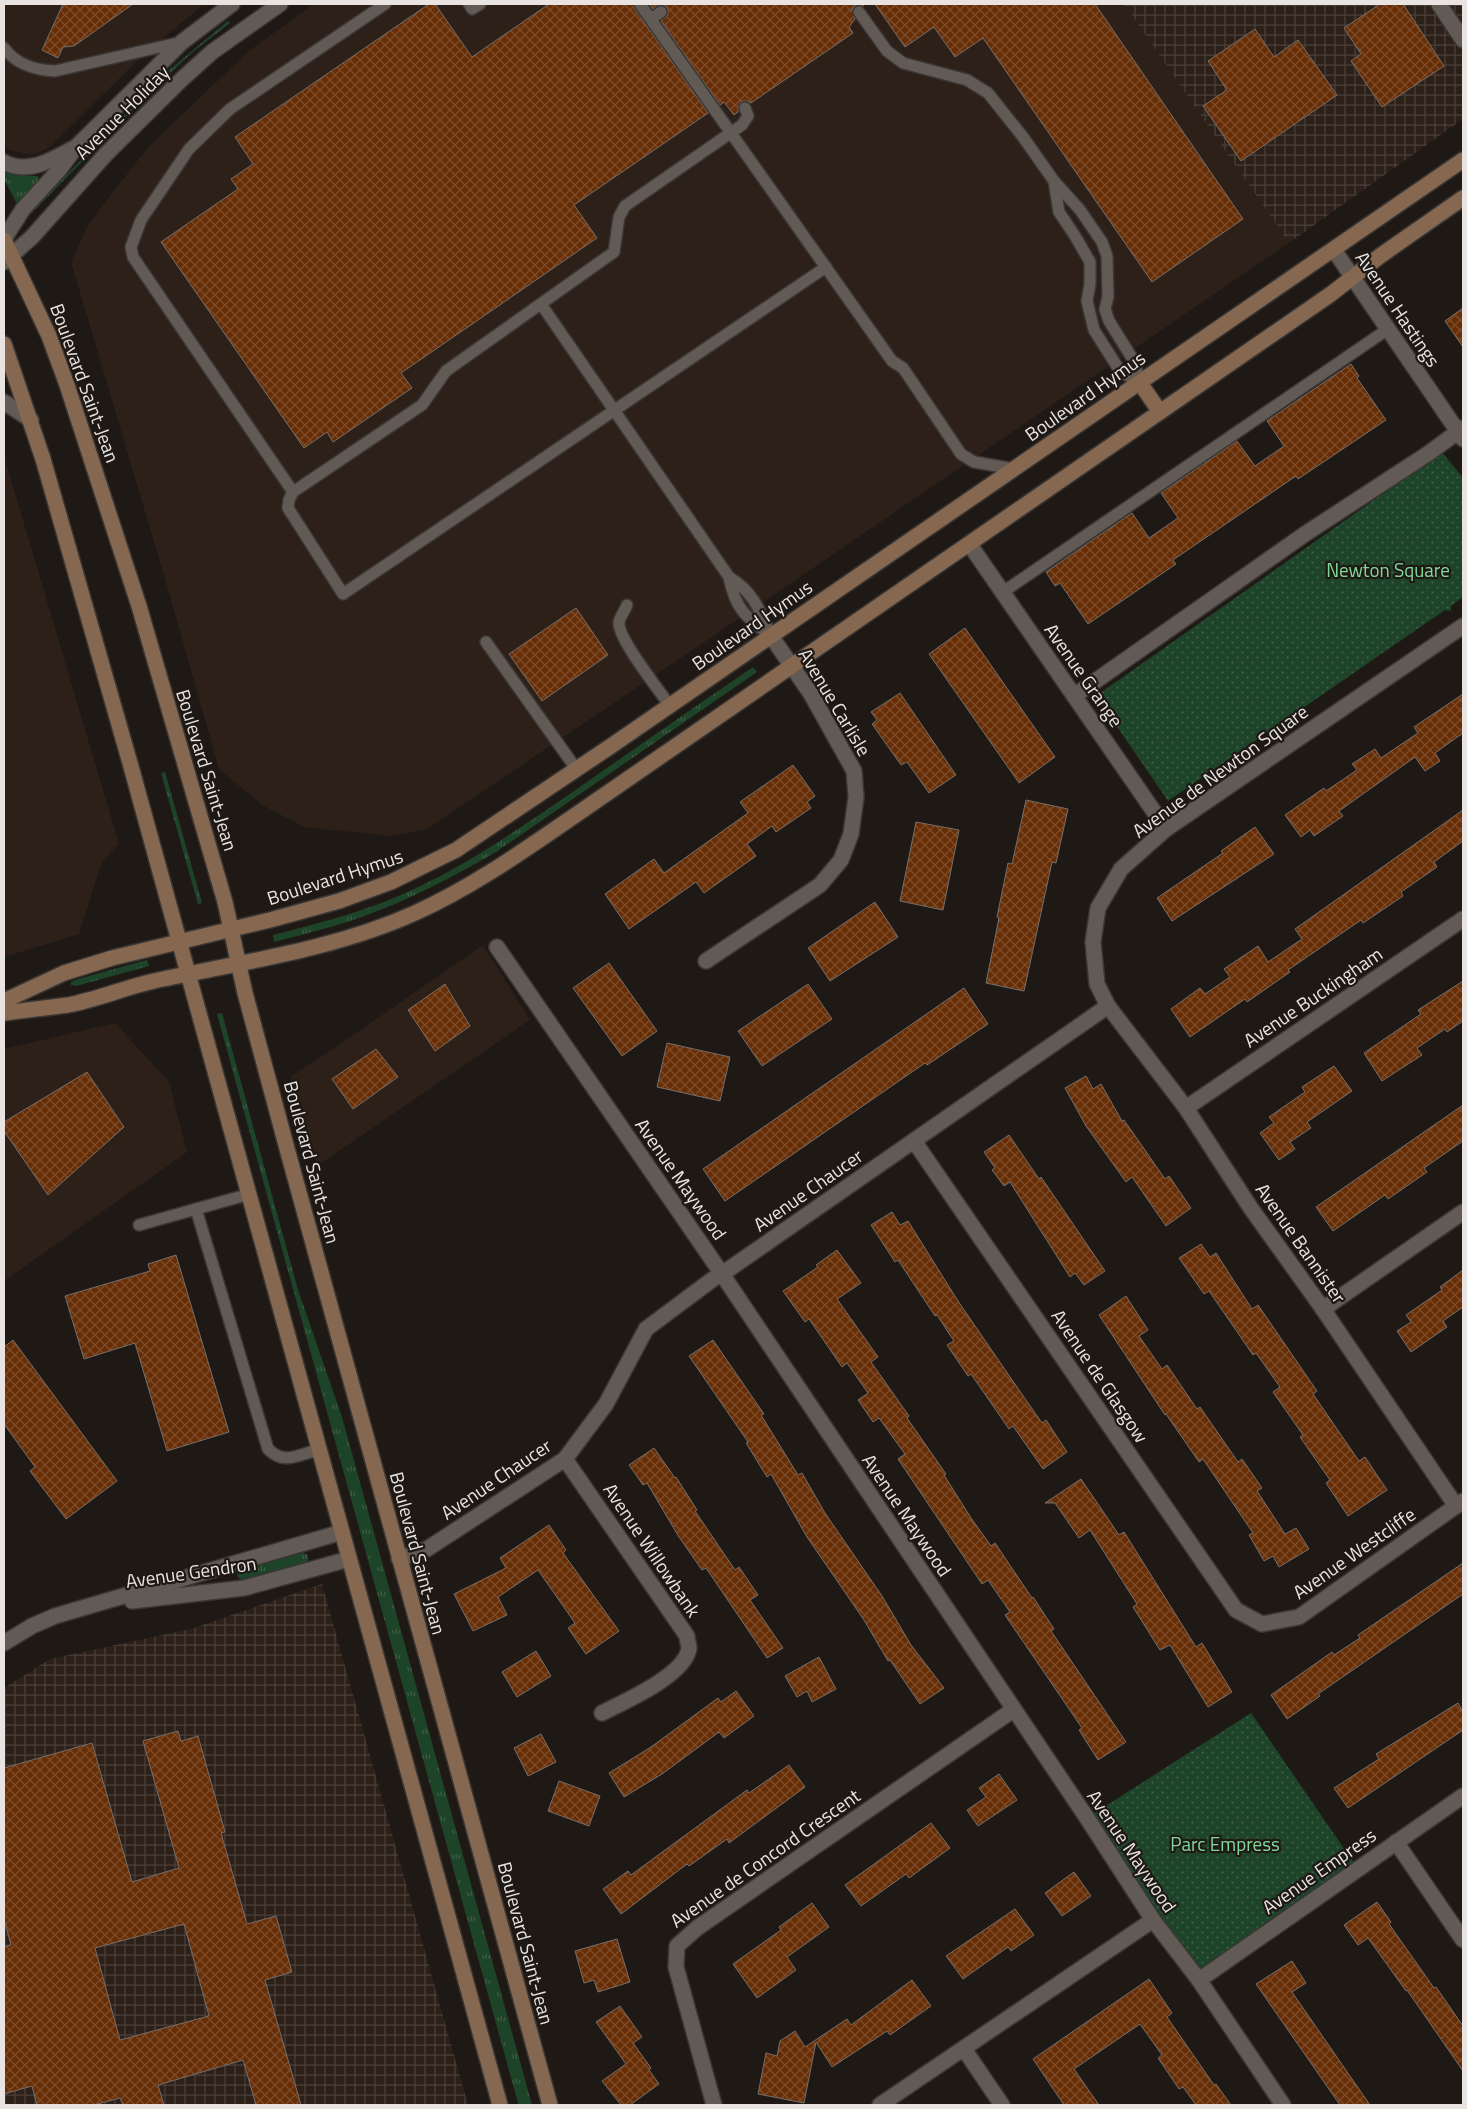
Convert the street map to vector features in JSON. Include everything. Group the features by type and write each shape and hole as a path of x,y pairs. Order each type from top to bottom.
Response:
{"main road":[{"name":"Boulevard Hymus","path":"4,1001 64,973 179,940 231,929 339,901 413,873 480,836 1463,160"},
{"path":"4,1013 69,1005 160,979 278,957 352,936 396,921 453,894 501,866 970,545 1331,294 1463,198"},
{"name":"Boulevard Saint-Jean","path":"4,240 8,258 49,336 86,437 139,606 225,902 239,964 289,1156 550,2105"},
{"path":"4,344 31,420 83,597 250,1194 500,2105"},
{"path":"1140,383 1160,412"}],"street":[{"name":"Avenue Holiday","path":"4,240 23,209 59,170 76,147 182,42 230,4"},
{"name":"Avenue Holiday","path":"8,258 32,237 125,135 182,79 220,47 280,4"},
{"path":"1439,4 1463,40"},
{"path":"4,162 19,167 34,166 47,162 76,147"},
{"name":"Avenue Hastings","path":"1334,250 1462,433"},
{"path":"4,402 31,420"},
{"path":"1074,696 1305,534 1462,433"},
{"name":"Avenue Grange","path":"970,545 1166,829"},
{"name":"Avenue de Newton Square","path":"1108,1006 1097,984 1093,942 1098,908 1121,869 1166,829 1463,626"},
{"name":"Avenue Carlisle","path":"706,961 820,885 840,860 851,834 856,797 854,771 811,694 770,636"},
{"name":"Avenue Buckingham","path":"1186,1108 1463,919"},
{"name":"Avenue Maywood","path":"497,946 722,1274 1153,1920 1199,1980 1283,2105"},
{"name":"Avenue Bannister","path":"1108,1006 1186,1108 1250,1207 1460,1503"},
{"name":"Avenue Chaucer","path":"399,1559 427,1549 565,1459 606,1404 646,1329 712,1278 722,1274 1108,1006"},
{"name":"Avenue de Glasgow","path":"914,1141 1236,1610 1262,1624"},
{"path":"1323,1309 1463,1212"},
{"name":"Avenue Willowbank","path":"565,1459 687,1636 689,1649 679,1666 659,1683 602,1713"},
{"name":"Avenue Westcliffe","path":"1262,1624 1299,1617 1460,1503"},
{"name":"Avenue Gendron","path":"4,1643 42,1621 342,1532"},
{"name":"Avenue Gendron","path":"96,1606 237,1589 349,1559"},
{"name":"Avenue de Concord Crescent","path":"714,2105 676,1967 677,1946 705,1923 1013,1710"},
{"name":"Avenue Empress","path":"1199,1980 1463,1796"},
{"path":"1396,1842 1463,1940"},
{"path":"880,2105 1153,1920"},
{"path":"964,2049 1002,2105"}],"lane":[{"path":"293,492 133,257 132,247 140,220 189,148 230,109 385,4"},
{"path":"468,4 472,9 480,4"},
{"path":"640,4 892,361 903,368 961,454 974,462 1014,469"},
{"path":"651,19 661,12"},
{"path":"859,12 887,51 903,62 967,80 988,93 1023,137 1054,181 1080,210 1102,242 1107,256 1108,296 1106,309 1109,321 1134,361 1140,383"},
{"path":"4,48 17,61 26,66 55,72 182,42"},
{"path":"745,108 748,116 742,125 731,134 625,206 619,217 614,252 446,371 422,405 293,492 288,508 343,594 826,267"},
{"path":"1054,181 1059,212 1090,262 1090,284 1087,301 1094,330 1120,372 1140,383"},
{"path":"542,304 728,577 732,596 747,618 770,636"},
{"path":"1002,592 1388,329"},
{"path":"628,604 619,622 620,632 670,706"},
{"path":"486,642 577,770"},
{"path":"139,1225 250,1194"},
{"path":"196,1209 268,1450 275,1456 287,1460 302,1453 319,1450"}],"shaded area":[{"path":"4,4 204,4 142,56 49,148 33,155 9,150 4,145"},
{"path":"314,4 1124,4 1289,243 427,829 390,836 304,827 262,805 219,769 71,262 89,223 149,146 250,50"},
{"path":"1124,4 1463,4 1463,119 1289,243"},
{"path":"4,456 119,844 102,861 79,934 4,957"},
{"path":"483,945 530,1020 317,1166 291,1076"},
{"path":"115,1023 169,1082 187,1152 4,1281 4,1049"},
{"path":"322,1584 468,2105 4,2105 4,1688 50,1659 191,1629"}],"green space":[{"path":"228,21 230,23 194,51 156,86 27,218 25,217 168,71"},
{"path":"4,171 19,175 38,176 39,180 18,206 4,179"},
{"name":"Newton Square","path":"1442,452 1463,478 1463,597 1451,606 1451,611 1445,610 1168,801 1096,696"},
{"path":"753,667 757,672 496,852 430,888 397,903 341,924 274,942 273,935 326,921 378,904 452,870 527,823"},
{"path":"165,772 202,903 198,904 161,773"},
{"path":"147,960 149,966 76,986 71,985 71,982 78,979"},
{"path":"222,1013 298,1290 342,1417 532,2105 520,2105 518,2103 217,1014"},
{"path":"301,1552 308,1555 308,1561 305,1563 244,1580 237,1576 239,1570"},
{"name":"Parc Empress","path":"1251,1713 1358,1869 1199,1980 1087,1818"}],"building":[{"path":"63,4 133,4 74,46 63,47 58,58 42,50"},
{"path":"429,4 435,4 472,57 549,4 633,4 708,113 574,205 597,238 401,373 412,388 333,442 327,432 304,448 161,242 238,189 231,179 253,164 235,137"},
{"path":"649,4 865,4 863,6 855,6 852,9 855,19 849,27 853,33 751,103 742,101 738,106 738,112 734,115 724,102 720,105 661,21 668,15 667,7 660,5 653,9"},
{"path":"875,4 1095,4 1243,219 1152,282 983,38 955,57 934,27 905,47"},
{"path":"1380,4 1403,4 1444,66 1382,107 1351,61 1361,54 1344,28"},
{"path":"1255,29 1274,57 1298,40 1337,95 1241,161 1203,106 1227,90 1208,61"},
{"path":"1463,308 1463,347 1445,321"},
{"path":"1351,364 1359,376 1357,378 1386,420 1298,479 1296,476 1173,560 1176,564 1088,624 1060,583 1055,586 1046,572 1132,513 1149,538 1178,518 1161,493 1237,441 1255,466 1284,446 1267,421"},
{"path":"576,608 608,655 542,701 509,654"},
{"path":"965,628 1055,757 1019,783 929,654"},
{"path":"900,693 956,775 929,793 907,762 901,765 872,724 877,720 871,712"},
{"path":"1463,694 1463,733 1435,753 1440,761 1425,771 1415,757 1339,811 1343,816 1314,836 1310,830 1301,837 1285,815 1324,788 1326,791 1357,770 1352,764 1375,749 1381,758 1418,733 1414,727"},
{"path":"793,765 815,796 807,802 811,808 776,832 772,826 747,844 756,856 704,893 696,882 629,929 605,894 654,859 664,873 748,813 740,802"},
{"path":"1026,800 1068,809 1056,863 1052,862 1024,991 986,983 1008,863 1012,864"},
{"path":"1463,810 1463,841 1434,862 1437,867 1401,892 1403,896 1363,923 1361,920 1288,970 1290,972 1247,1002 1245,999 1190,1037 1171,1009 1200,988 1205,994 1230,977 1224,969 1258,946 1268,962 1302,939 1295,929"},
{"path":"916,822 959,830 943,910 900,901"},
{"path":"1255,827 1274,854 1172,921 1157,898 1223,853 1221,851"},
{"path":"875,902 898,937 830,981 808,948"},
{"path":"609,963 657,1031 622,1056 573,988"},
{"path":"1463,981 1463,1021 1447,1032 1445,1029 1417,1048 1422,1055 1382,1081 1364,1053 1421,1014 1418,1010"},
{"path":"445,984 470,1026 435,1051 408,1010"},
{"path":"808,984 832,1019 762,1066 738,1031"},
{"path":"964,988 988,1024 927,1065 925,1063 725,1201 703,1169"},
{"path":"667,1043 730,1057 720,1101 657,1087"},
{"path":"376,1049 398,1077 353,1109 332,1079"},
{"path":"1334,1066 1352,1091 1307,1122 1311,1128 1290,1142 1295,1149 1279,1160 1260,1133 1274,1123 1269,1117 1305,1092 1302,1087"},
{"path":"87,1072 124,1127 48,1195 4,1131 4,1122"},
{"path":"1086,1076 1093,1089 1101,1084 1122,1121 1124,1120 1165,1179 1169,1176 1191,1208 1166,1226 1132,1177 1126,1182 1086,1126 1065,1088"},
{"path":"1463,1105 1463,1141 1424,1168 1427,1172 1388,1199 1385,1195 1333,1231 1316,1207"},
{"path":"1009,1135 1039,1179 1041,1177 1105,1271 1084,1285 1075,1273 1070,1277 1010,1182 1004,1186 992,1170 995,1168 984,1152"},
{"path":"892,1212 900,1225 908,1221 958,1301 1010,1377 1042,1423 1046,1420 1067,1452 1043,1469 1013,1426 1009,1429 971,1374 968,1376 947,1345 954,1341 898,1260 895,1262 871,1225"},
{"path":"1201,1244 1210,1257 1216,1253 1252,1309 1258,1305 1317,1391 1313,1394 1359,1461 1365,1457 1387,1490 1348,1516 1326,1483 1330,1480 1300,1437 1303,1435 1273,1392 1280,1387 1256,1353 1253,1355 1209,1291 1204,1294 1179,1258"},
{"path":"837,1250 861,1283 837,1299 878,1357 871,1362 909,1416 907,1418 946,1474 944,1475 971,1518 991,1546 995,1543 1033,1597 1054,1629 1051,1631 1126,1742 1098,1760 1079,1730 1082,1728 1005,1615 1010,1612 988,1580 982,1584 898,1459 905,1454 879,1418 873,1422 858,1400 868,1393 847,1363 842,1367 809,1319 805,1322 783,1291 818,1267 816,1265"},
{"path":"176,1255 229,1432 167,1451 135,1343 84,1359 65,1296 150,1271 148,1264"},
{"path":"1463,1270 1463,1307 1443,1321 1447,1327 1411,1352 1397,1331 1411,1322 1406,1315 1442,1290 1440,1287"},
{"path":"1126,1296 1148,1330 1139,1336 1162,1369 1167,1365 1197,1409 1200,1407 1238,1462 1242,1459 1262,1488 1257,1491 1285,1534 1296,1528 1309,1549 1279,1567 1273,1556 1264,1561 1249,1535 1253,1533 1203,1459 1199,1462 1165,1415 1099,1315"},
{"path":"13,1340 117,1481 66,1519 30,1471 35,1467 4,1424 4,1347"},
{"path":"713,1340 764,1414 761,1415 798,1475 802,1473 825,1513 882,1596 911,1645 944,1688 920,1704 890,1660 888,1661 864,1620 807,1537 771,1474 767,1477 746,1443 748,1442 689,1356"},
{"path":"654,1448 676,1477 697,1510 695,1511 735,1570 739,1567 758,1595 750,1600 783,1648 767,1658 706,1568 702,1570 679,1537 647,1483 643,1485 629,1465"},
{"path":"1081,1479 1119,1535 1124,1532 1196,1647 1202,1643 1232,1692 1208,1707 1170,1645 1160,1650 1133,1607 1137,1604 1090,1530 1079,1538 1055,1503 1045,1503"},
{"path":"549,1525 566,1550 563,1553 619,1631 586,1654 568,1628 575,1623 538,1570 498,1597 507,1615 473,1631 454,1594 506,1568 500,1558"},
{"path":"1463,1563 1463,1594 1318,1694 1320,1696 1287,1719 1271,1695 1332,1652 1334,1655 1360,1638 1358,1635"},
{"path":"536,1651 551,1676 517,1697 502,1672"},
{"path":"819,1657 836,1689 812,1702 807,1691 797,1697 785,1676"},
{"path":"736,1691 754,1716 724,1738 719,1732 662,1774 624,1797 609,1773 651,1747 718,1698 721,1702"},
{"path":"1458,1703 1463,1712 1463,1730 1348,1808 1334,1788 1379,1759 1376,1754"},
{"path":"178,1731 181,1741 198,1736 225,1832 221,1833 247,1924 276,1916 292,1972 265,1980 301,2105 256,2105 243,2060 158,2085 164,2105 123,2105 120,2098 94,2105 37,2105 32,2086 4,2094 4,1947 11,1945 4,1919 4,1768 92,1743 132,1882 179,1868 143,1741","holes":["184,1924 209,2016 120,2040 95,1948"]},
{"path":"541,1734 556,1762 528,1776 514,1748"},
{"path":"789,1765 805,1787 729,1843 727,1839 689,1866 687,1864 621,1914 603,1889 628,1871 631,1875 747,1790 749,1793"},
{"path":"999,1774 1017,1800 978,1826 967,1810 986,1797 979,1788"},
{"path":"559,1781 600,1796 589,1826 548,1811"},
{"path":"931,1823 950,1848 909,1878 906,1874 861,1906 845,1885"},
{"path":"1074,1872 1091,1896 1062,1916 1045,1893"},
{"path":"1377,1902 1391,1922 1389,1924 1463,2026 1463,2071 1407,1990 1368,1938 1358,1945 1344,1925"},
{"path":"812,1903 829,1927 787,1957 796,1970 757,1998 733,1964 781,1930 779,1927"},
{"path":"1015,1909 1034,1935 1011,1951 1008,1947 963,1979 946,1956"},
{"path":"617,1939 630,1982 598,1992 594,1980 584,1983 575,1951"},
{"path":"1292,1961 1306,1983 1292,1992 1370,2105 1340,2105 1256,1984"},
{"path":"1149,1979 1172,2013 1167,2017 1214,2085 1216,2084 1231,2105 1196,2105 1183,2087 1179,2089 1158,2058 1162,2055 1140,2024 1074,2069 1099,2105 1064,2105 1033,2059"},
{"path":"912,1980 931,2006 890,2035 887,2031 832,2067 816,2042 804,2103 758,2094 766,2053 777,2056 780,2041 795,2031 805,2047 847,2019 851,2025"},
{"path":"620,2006 642,2037 633,2043 651,2068 649,2070 659,2084 630,2105 621,2105 602,2081 626,2064 596,2022"}]}
